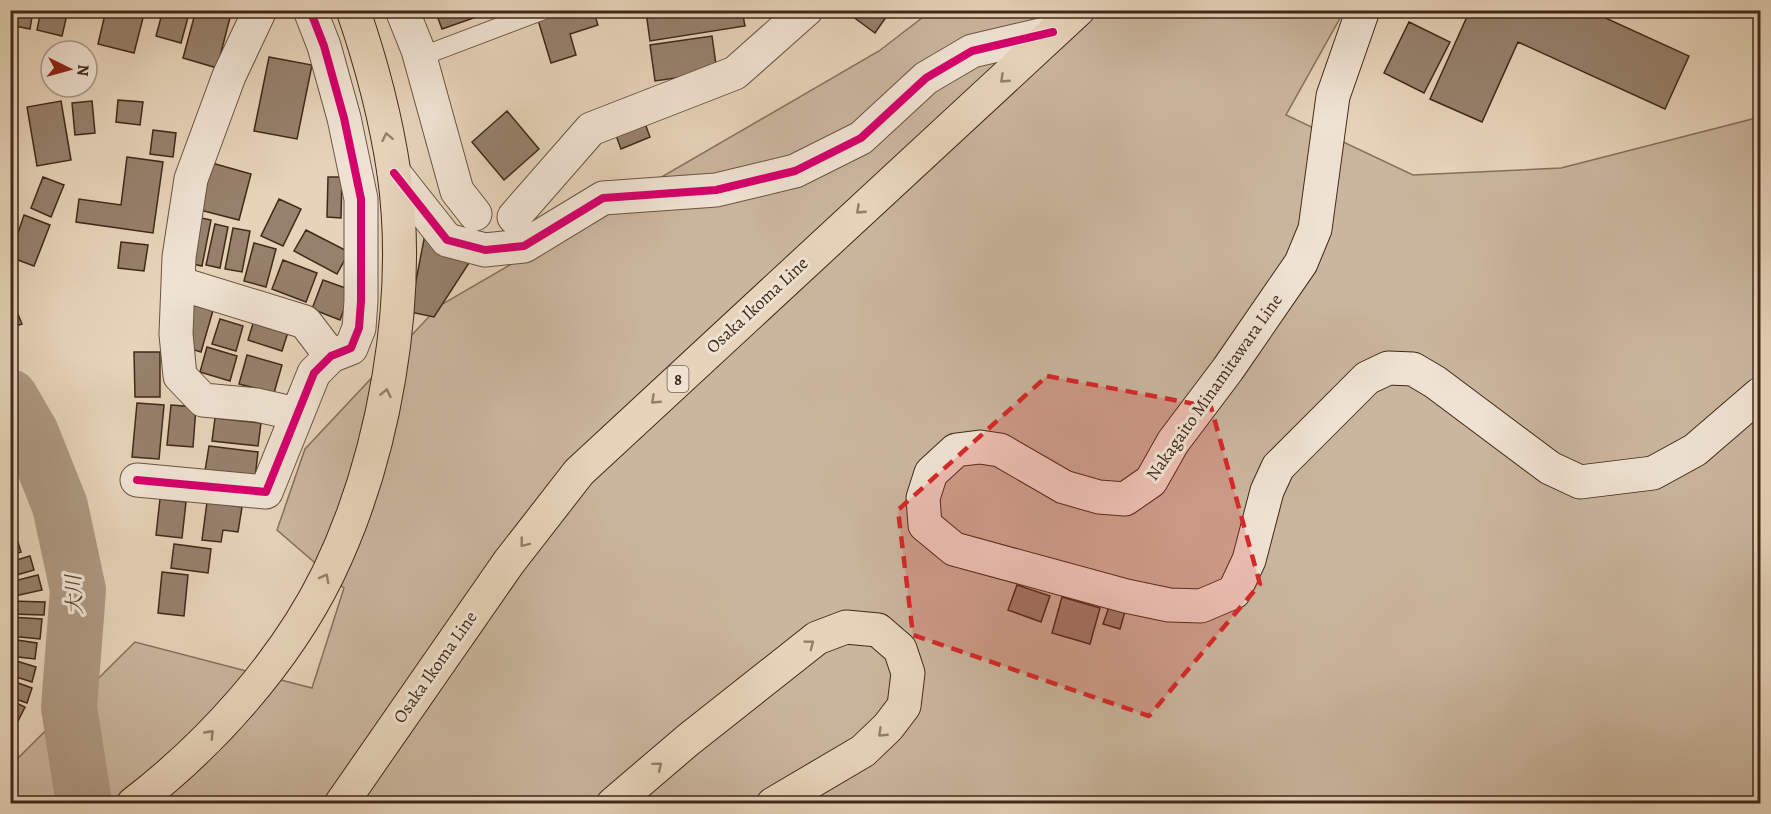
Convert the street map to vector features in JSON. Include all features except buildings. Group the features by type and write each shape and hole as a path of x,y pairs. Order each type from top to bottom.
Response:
{"main road":[{"path":"133,804 169,776 257,684 296,630 328,574 368,470 388,387 399,297 399,238 394,173 380,105 353,10"},
{"name":"Osaka Ikoma Line","path":"341,804 509,562 579,472 1078,10"},
{"path":"613,804 817,638 846,627 878,630 900,649 909,673 904,706 888,727 863,751 773,804"}],"street":[{"path":"260,10 229,76 191,179 178,283 176,334 180,376 203,400 257,405 297,414"},
{"path":"137,480 266,492 314,373 331,356 351,348 359,328 361,199 344,118 324,45 310,10"},
{"path":"402,10 420,57 457,191 475,214"},
{"path":"514,217 591,129 735,73 806,10"},
{"name":"Nakagaito Minamitawara Line","path":"1363,10 1333,96 1315,230 1301,263 1228,369 1173,442 1151,481 1125,499 1099,497 1064,487 1000,450 980,447 956,450 931,473 923,498 925,525 954,549 1126,596 1169,605 1201,606 1234,592 1249,560 1267,491 1278,467 1367,378 1388,368 1413,369 1435,382 1550,468 1580,482 1653,473 1695,450 1761,394"},
{"path":"394,173 447,240 485,250 524,246 603,198 716,190 795,171 861,138 926,78 972,51 1053,32"},
{"path":"178,283 305,322 331,356"}],"lane":[{"path":"420,57 544,10"}],"highlighted area":[{"path":"1047,376 1211,407 1260,584 1149,716 913,635 898,510"}],"shaded area":[{"path":"931,11 1344,11 1286,115 1413,175 1561,168 1760,117 1760,803 11,804 11,765 135,642 312,688 344,588 277,530 305,449 439,306 879,51"}],"waterway":[{"name":"大川","path":"10,397 31,433 60,506 78,590 69,707 84,804"}],"cycle path":[{"path":"137,480 266,492 314,373 331,356 351,348 359,328 361,199 344,118 324,46 310,10"},
{"path":"394,173 447,240 485,250 524,246 603,198 716,190 795,171 861,138 926,78 972,51 1053,32"}]}
